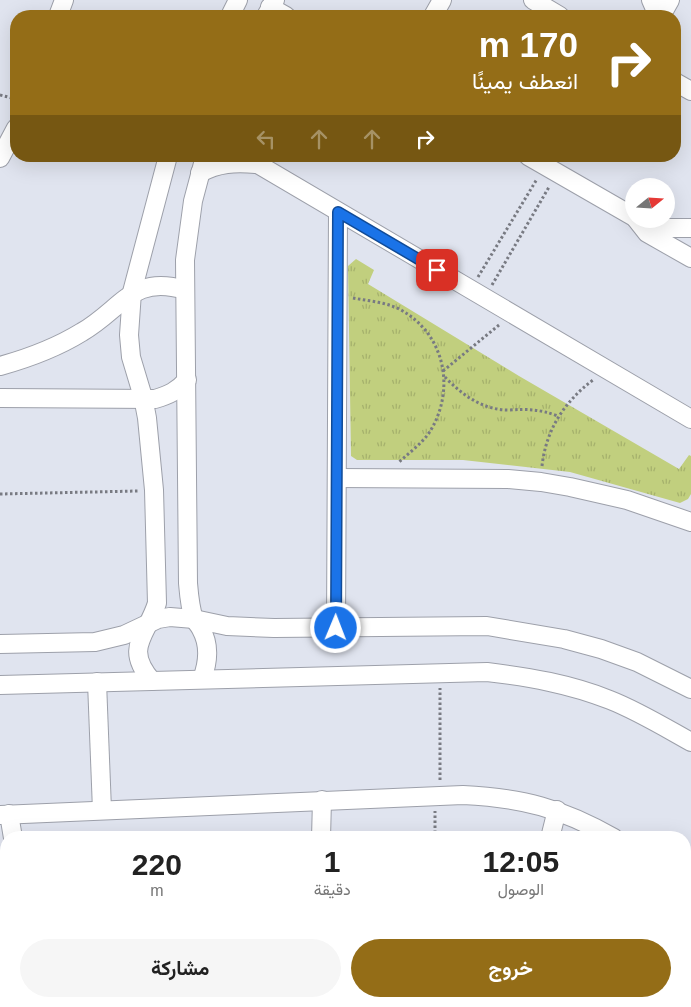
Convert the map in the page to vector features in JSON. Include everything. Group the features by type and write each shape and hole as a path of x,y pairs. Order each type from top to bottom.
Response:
{"street":[{"path":"533,0 550,10"},
{"path":"0,158 10,139"},
{"path":"152,681 144,671 139,660 138,647 141,634 148,624 157,603 154,490 147,418 131,357 129,335 132,292 166,162"},
{"path":"202,679 206,667 206,642 194,619 188,583 185,290 188,231 202,164 212,166 235,162"},
{"path":"253,162 691,419"},
{"path":"538,162 625,212"},
{"path":"336,628 338,212"},
{"path":"643,228 647,233 691,258"},
{"path":"675,228 691,228"},
{"path":"0,366 55,347 83,332 109,314 132,292 158,285 172,286 185,290"},
{"path":"0,398 155,398 168,396 178,390 187,380"},
{"path":"337,478 508,479 541,482 618,497 655,508 691,522"},
{"path":"0,644 95,642 124,635 170,617 244,627 487,626 564,639 601,649 637,662 691,688"},
{"path":"0,685 487,672 550,681 610,700 639,713 691,742"},
{"path":"97,682 102,810"},
{"path":"10,831 4,815 438,795 496,796 528,802 557,810 602,831"},
{"path":"321,831 322,800"},
{"path":"552,831 557,810"}],"path":[{"path":"477,294 551,170"},
{"path":"477,294 551,170"},
{"path":"338,296 382,303 400,310 416,321 429,335 438,352 443,371 444,397 438,417 428,435 379,479"},
{"path":"443,371 512,314"},
{"path":"541,482 545,448 558,416 580,390 609,371"},
{"path":"444,376 457,390 472,400 490,407 508,410 533,409 558,416"},
{"path":"0,494 154,490"},
{"path":"435,831 440,673"}],"green space":[{"path":"356,259 374,270 368,284 519,376 679,469 689,455 691,456 691,494 688,499 680,503 570,472 463,460 357,460 351,456 348,266"}],"route":[{"path":"336,628 338,212 437,270"}]}
